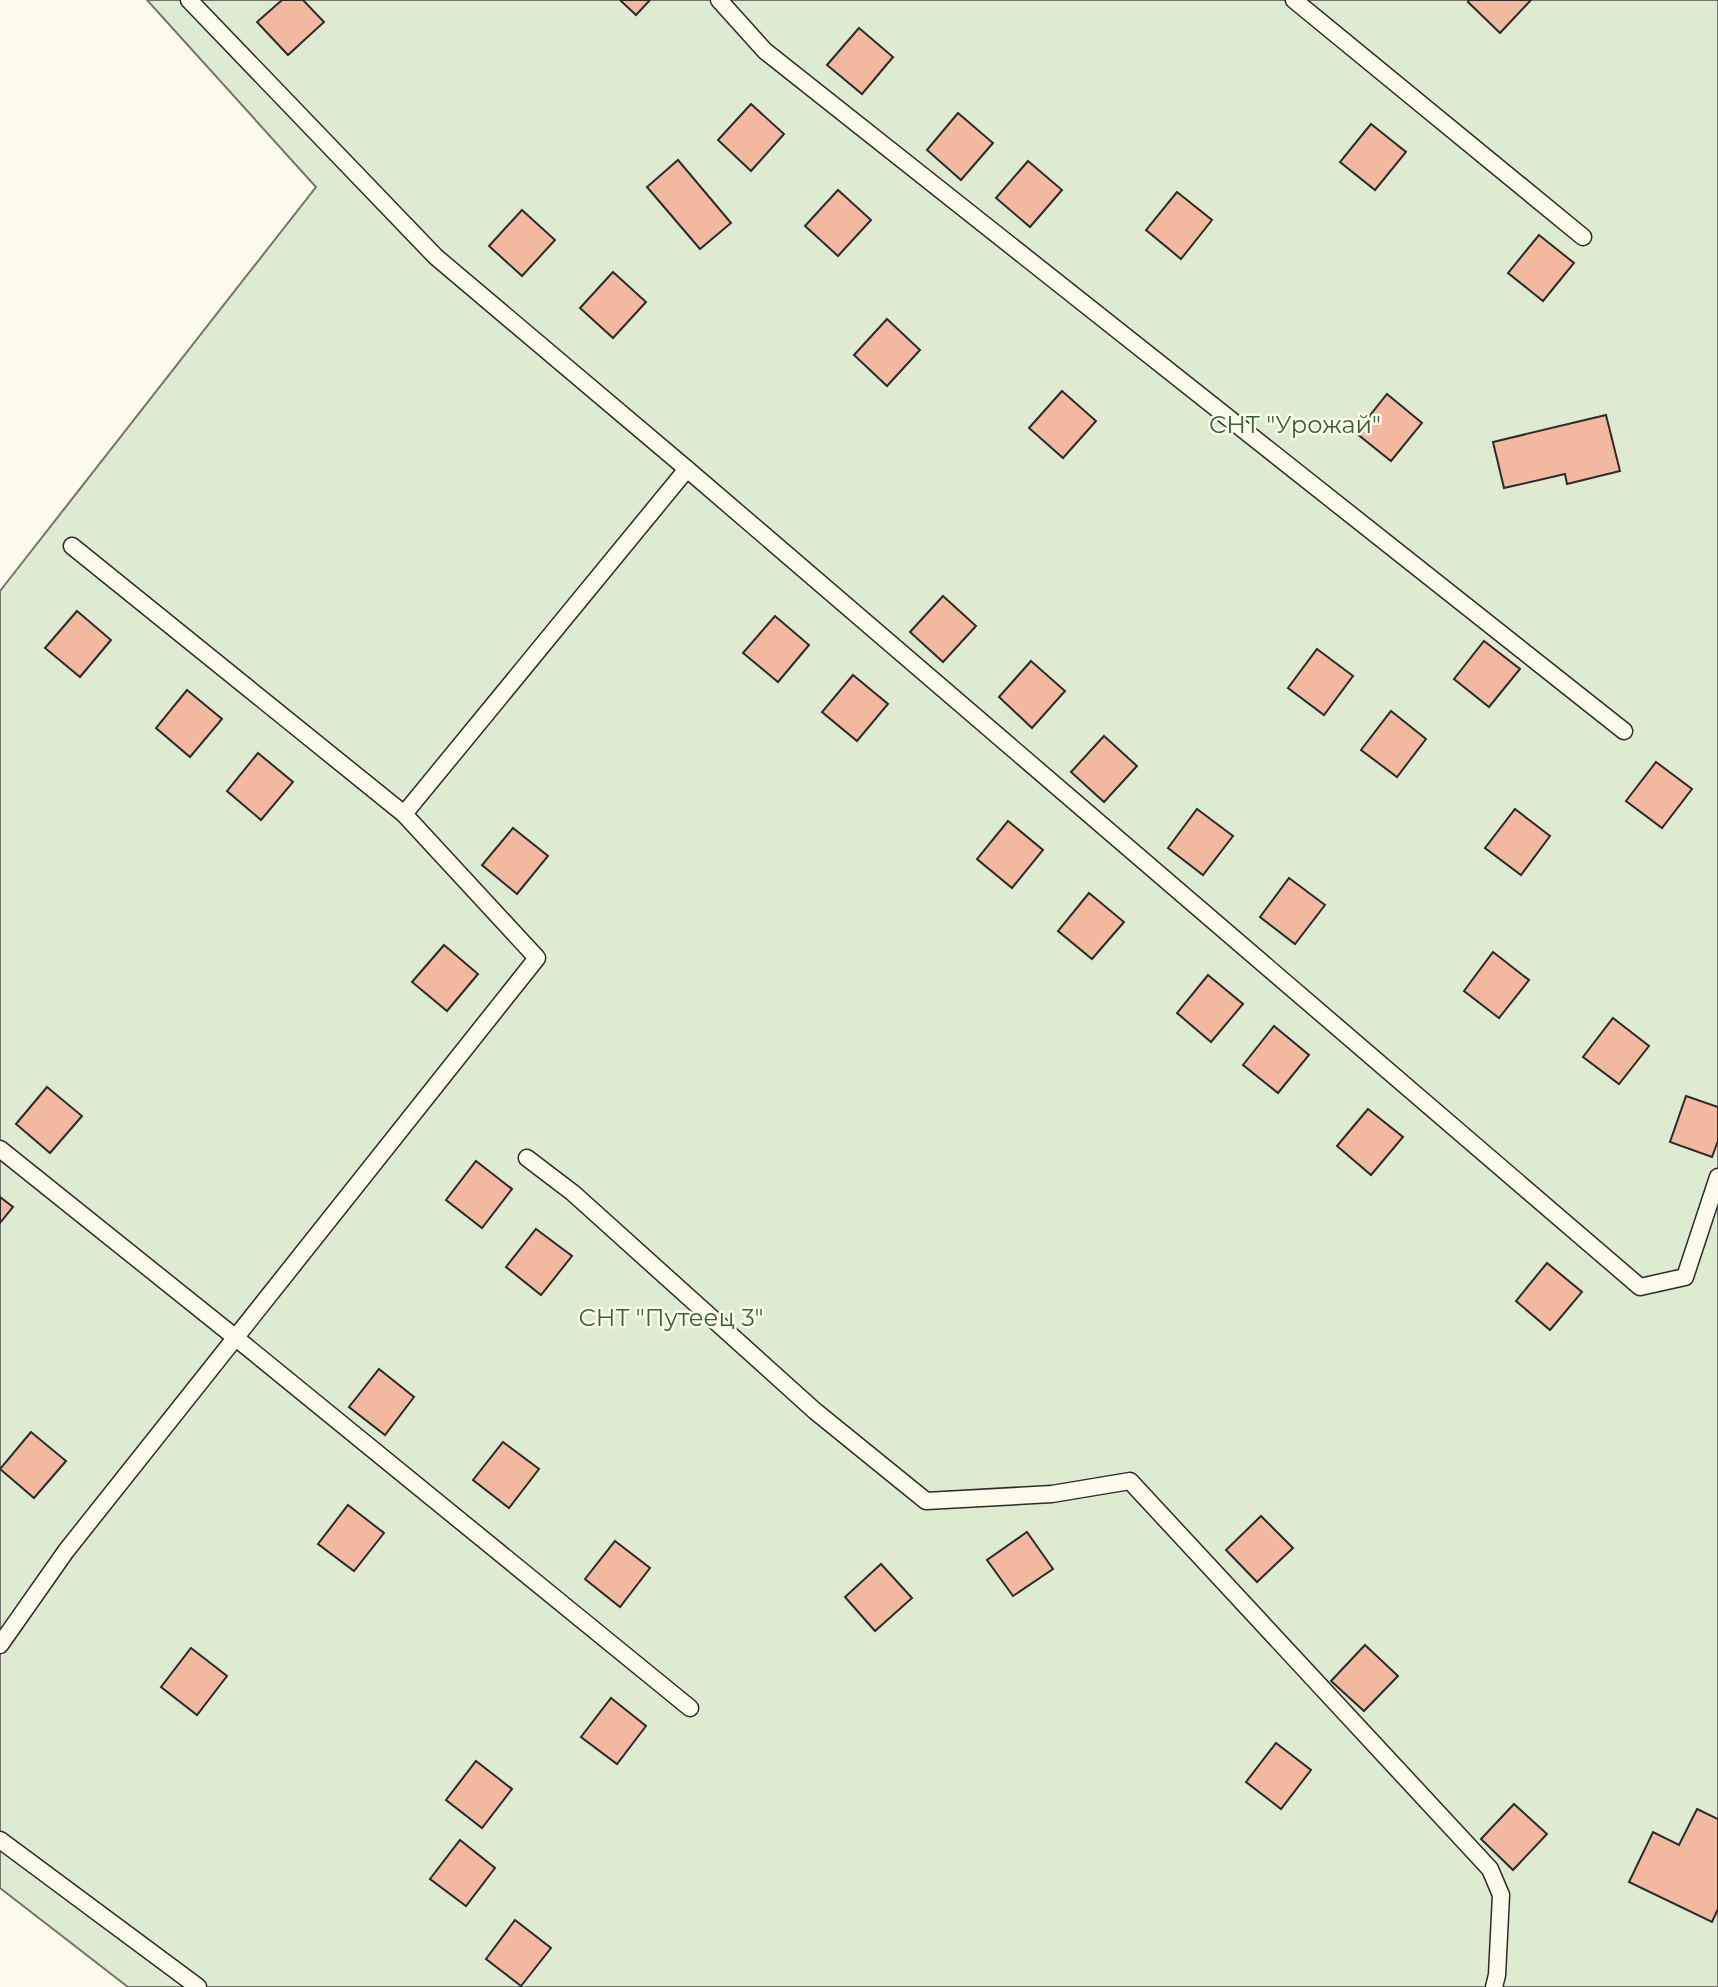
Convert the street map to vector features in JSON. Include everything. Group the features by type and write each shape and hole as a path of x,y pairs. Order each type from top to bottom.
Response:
{"lane":[{"path":"189,0 436,257 1640,1287 1685,1277 1718,1177"},
{"path":"719,0 765,51 1624,731"},
{"path":"1294,0 1583,237"},
{"path":"404,814 687,469"},
{"path":"0,1645 66,1551 537,958 404,814 72,546"},
{"path":"0,1149 690,1708"},
{"path":"527,1158 573,1193 815,1411 926,1501 1052,1494 1130,1481 1490,1869 1501,1895 1494,1987"},
{"path":"0,1840 198,1987"}],"green space":[{"name":"СНТ \"Путеец 3\"","path":"147,0 1718,0 1718,1987 128,1987 0,1888 0,591 316,187"}],"building":[{"path":"282,0 303,0 324,22 288,55 257,22"},
{"path":"620,0 650,0 636,15"},
{"path":"1469,0 1531,0 1500,33"},
{"path":"859,28 893,57 862,94 827,65"},
{"path":"751,104 784,134 751,171 718,140"},
{"path":"958,113 993,143 961,180 927,150"},
{"path":"1371,124 1406,152 1375,190 1340,162"},
{"path":"678,160 731,223 700,249 647,187"},
{"path":"1028,161 1062,190 1030,227 996,198"},
{"path":"838,190 871,220 838,256 805,226"},
{"path":"1177,192 1212,220 1181,259 1146,230"},
{"path":"522,210 555,240 522,276 489,246"},
{"path":"1539,235 1574,263 1543,301 1508,273"},
{"path":"613,272 646,302 613,338 580,308"},
{"path":"887,319 920,350 887,386 854,355"},
{"path":"1062,391 1096,421 1063,458 1029,428"},
{"path":"1387,394 1422,423 1391,461 1356,433"},
{"path":"1606,415 1620,471 1567,484 1565,474 1504,488 1493,442"},
{"path":"943,596 976,626 943,662 910,632"},
{"path":"77,611 111,640 80,677 45,648"},
{"path":"775,616 809,645 778,682 743,653"},
{"path":"1484,641 1520,669 1489,707 1454,679"},
{"path":"1317,649 1353,676 1324,715 1288,688"},
{"path":"1031,661 1065,691 1032,728 999,697"},
{"path":"853,675 888,704 857,741 822,712"},
{"path":"187,690 222,719 190,757 156,728"},
{"path":"1391,711 1426,739 1397,777 1361,750"},
{"path":"1104,736 1137,766 1104,802 1071,772"},
{"path":"258,753 293,782 261,820 227,791"},
{"path":"1656,762 1692,789 1662,828 1626,801"},
{"path":"1197,809 1233,836 1203,875 1168,848"},
{"path":"1515,809 1550,836 1521,875 1485,848"},
{"path":"1008,821 1043,850 1012,888 977,859"},
{"path":"513,828 548,856 517,894 482,865"},
{"path":"1289,878 1325,905 1295,944 1260,917"},
{"path":"1089,893 1124,922 1092,959 1058,931"},
{"path":"444,945 478,974 447,1011 412,982"},
{"path":"1493,952 1529,980 1499,1018 1464,991"},
{"path":"1208,975 1243,1004 1211,1042 1177,1013"},
{"path":"1613,1018 1649,1046 1619,1084 1583,1057"},
{"path":"1274,1026 1309,1055 1278,1093 1243,1065"},
{"path":"47,1087 82,1116 50,1153 16,1124"},
{"path":"1686,1096 1718,1107 1718,1141 1712,1157 1670,1142"},
{"path":"1368,1109 1403,1137 1371,1175 1337,1146"},
{"path":"476,1161 512,1189 482,1228 446,1200"},
{"path":"0,1197 13,1207 0,1223"},
{"path":"536,1229 572,1256 541,1295 506,1267"},
{"path":"1547,1263 1582,1292 1550,1330 1516,1301"},
{"path":"379,1369 414,1397 385,1435 349,1407"},
{"path":"31,1432 66,1461 34,1498 0,1469"},
{"path":"503,1442 539,1469 509,1508 473,1480"},
{"path":"348,1505 384,1533 354,1571 318,1544"},
{"path":"1261,1516 1293,1548 1257,1582 1226,1550"},
{"path":"1027,1532 1053,1569 1013,1596 987,1560"},
{"path":"615,1541 650,1568 620,1607 585,1579"},
{"path":"881,1564 912,1598 875,1631 845,1597"},
{"path":"1365,1645 1398,1676 1364,1711 1331,1681"},
{"path":"191,1648 227,1676 197,1715 161,1687"},
{"path":"611,1698 646,1726 617,1764 581,1737"},
{"path":"1276,1743 1311,1770 1281,1809 1246,1782"},
{"path":"476,1761 512,1789 482,1828 446,1800"},
{"path":"1514,1804 1547,1834 1513,1870 1481,1839"},
{"path":"1697,1809 1718,1819 1718,1909 1712,1922 1629,1882 1653,1832 1679,1845"},
{"path":"460,1840 495,1868 466,1906 430,1879"},
{"path":"515,1920 551,1948 521,1986 486,1959"}],"park label":[{"name":"СНТ \"Урожай\"","path":"1295,424"}]}
